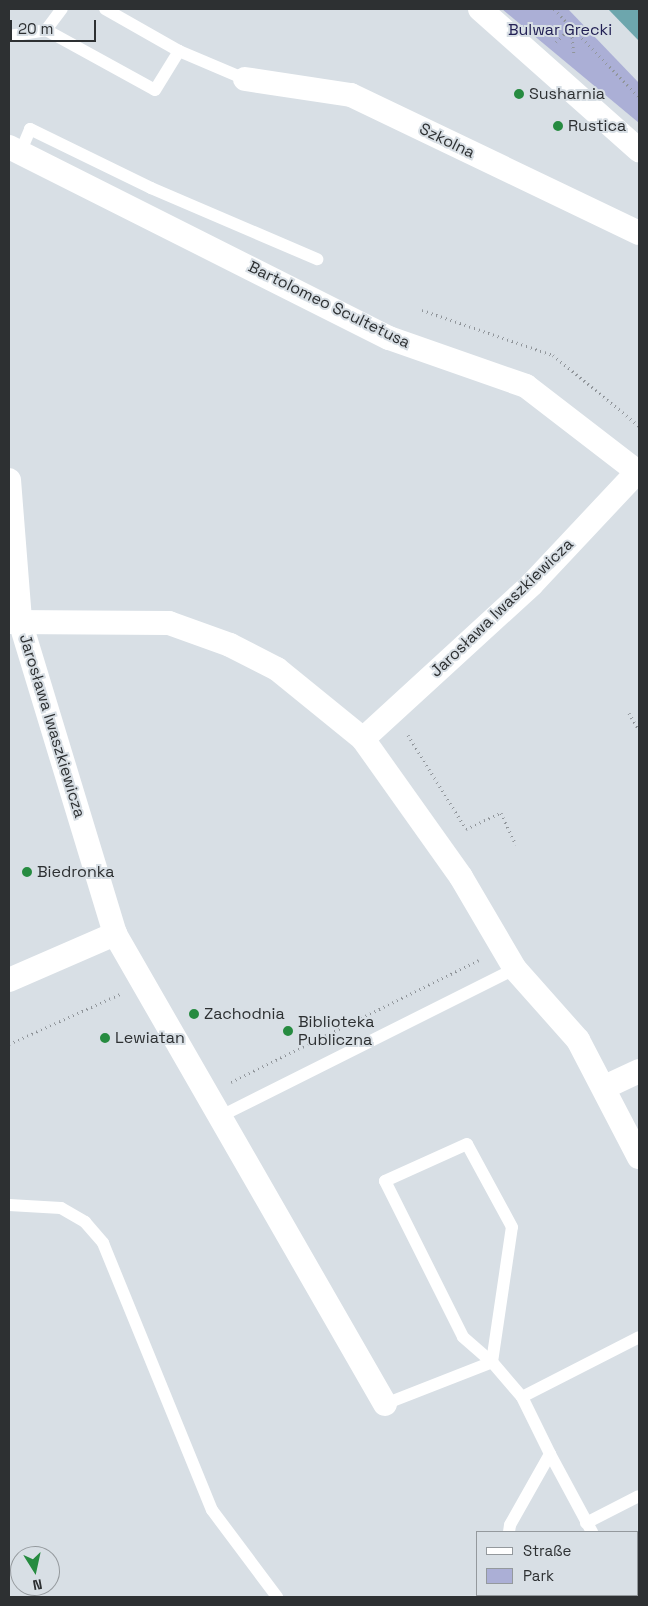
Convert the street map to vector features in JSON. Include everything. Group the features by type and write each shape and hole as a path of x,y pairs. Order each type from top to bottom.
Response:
{"street":[{"path":"480,9 639,150"},
{"name":"Szkolna","path":"245,79 351,95 639,233"},
{"name":"Bartolomeo Scultetusa","path":"14,150 389,338 526,386 638,472"},
{"name":"Jarosława Iwaszkiewicza","path":"363,739 532,584 638,472"},
{"path":"9,480 15,622"},
{"name":"Jarosława Iwaszkiewicza","path":"385,1404 115,934 15,622 169,623 230,645 277,669 363,739 434,836 514,968 578,1040 605,1087 639,1157"},
{"path":"9,980 115,934"},
{"path":"605,1087 639,1071"}],"lane":[{"path":"46,30 62,9"},
{"path":"105,9 179,50 245,79"},
{"path":"9,36 46,30 155,90 179,50"},
{"path":"14,150 30,129 151,188 317,259"},
{"path":"221,1116 514,968"},
{"path":"492,1362 512,1227 467,1144 385,1181 463,1337 492,1362 522,1396 589,1527 639,1496"},
{"path":"9,1205 61,1208 85,1222 103,1243 212,1510 277,1597"},
{"path":"522,1396 639,1337"},
{"path":"385,1404 492,1362"},
{"path":"509,1531 510,1525 550,1454"}],"path":[{"path":"554,9 639,97"},
{"path":"553,45 571,26"},
{"path":"571,26 575,64"},
{"path":"422,310 553,355 639,426"},
{"path":"629,713 639,730"},
{"path":"408,735 466,830 500,813 516,845"},
{"path":"208,1093 503,948"},
{"path":"9,1044 143,982"}],"green space":[{"name":"Bulwar Grecki","path":"502,9 568,9 639,83 639,123"}],"shaded area":[{"path":"608,9 639,9 639,41"}],"place":[{"name":"Susharnia","path":"519,94"},
{"name":"Rustica","path":"558,126"},
{"name":"Biedronka","path":"27,872"},
{"name":"Zachodnia","path":"194,1014"},
{"name":"Biblioteka Publiczna","path":"288,1031"},
{"name":"Lewiatan","path":"105,1038"}]}
